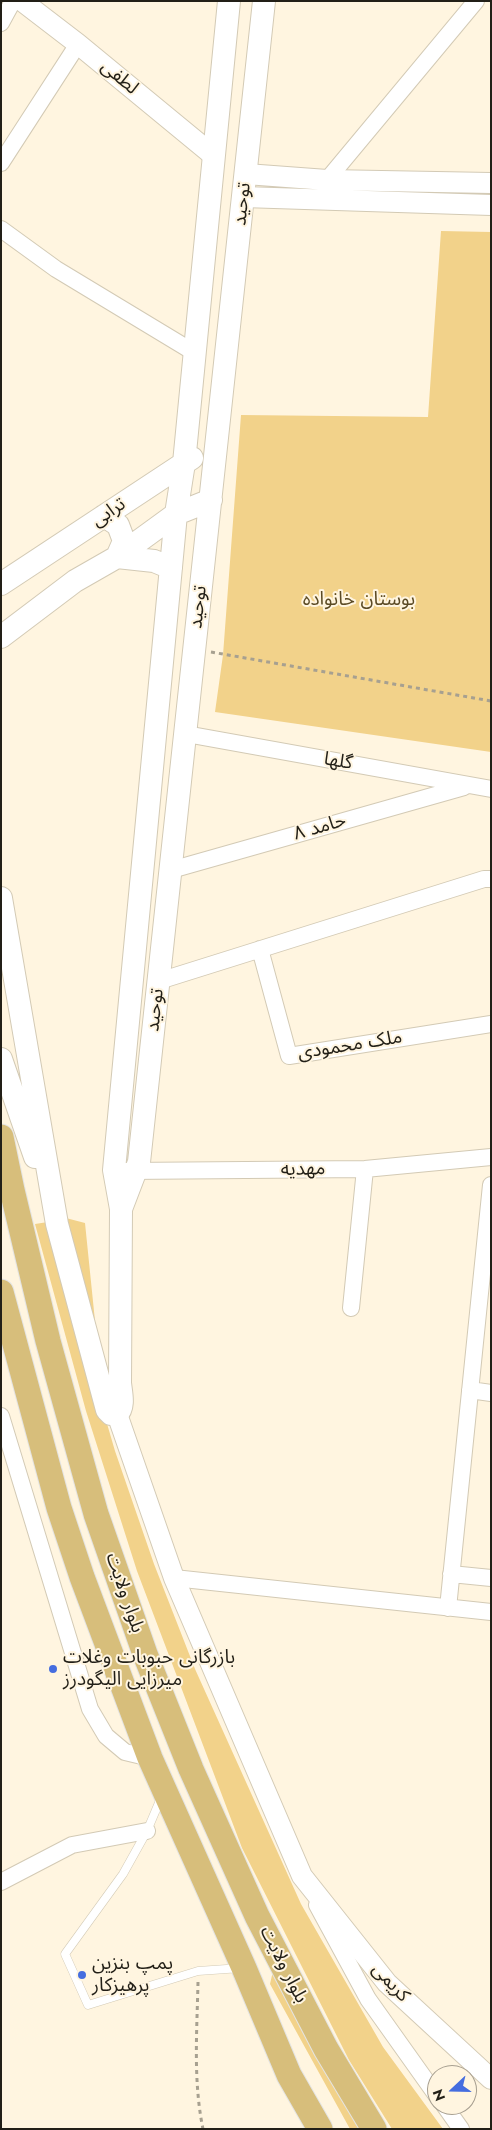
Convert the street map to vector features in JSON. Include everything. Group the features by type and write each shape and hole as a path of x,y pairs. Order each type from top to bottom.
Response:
{"main road":[{"name":"توحید","path":"117,1414 122,1405 120,1383 121,1209 114,1170 176,514 184,463 229,1"},
{"name":"توحید","path":"121,1209 137,1172 160,981 264,1"},
{"path":"214,156 245,185"},
{"name":"ترابی","path":"1,584 184,463 217,444"},
{"path":"1,636 75,581 117,557 176,514 211,500"},
{"path":"104,516 118,525 124,541 117,557"},
{"path":"117,557 154,561 171,568"},
{"path":"1,898 57,1224"},
{"path":"1,1059 57,1224 107,1410 111,1414 117,1414"},
{"name":"بلوار ولایت","path":"1,1138 48,1341 96,1514 145,1654 191,1769 257,1916 326,2049 374,2129"},
{"name":"بلوار ولایت","path":"1,1292 59,1508 82,1577 150,1758 244,1968 289,2076 320,2129"}],"street":[{"path":"1,23 13,1"},
{"name":"لطفی","path":"22,1 78,44 214,156"},
{"path":"327,180 476,1"},
{"path":"1,163 78,44"},
{"path":"245,185 327,180 491,183"},
{"path":"245,185 491,205"},
{"path":"1,228 56,269 195,352"},
{"name":"گلها","path":"186,734 491,789"},
{"name":"حامد ۸","path":"171,870 468,785"},
{"path":"160,981 484,879 491,879"},
{"name":"ملک محمودی","path":"260,949 289,1056 491,1024"},
{"name":"مهدیه","path":"114,1170 137,1172 365,1169 491,1157"},
{"path":"352,1308 365,1169"},
{"path":"448,1608 491,1185"},
{"path":"470,1390 491,1393"},
{"name":"کریمی","path":"117,1414 174,1578 302,1876 388,1983 491,2079"},
{"path":"1,1416 90,1709 106,1736 125,1752 150,1758"},
{"path":"451,1574 491,1578"},
{"path":"174,1578 491,1612"},
{"path":"1,1882 72,1845 147,1831"},
{"path":"302,1876 368,1999 427,2082"},
{"path":"451,2115 461,2129"}],"lane":[{"path":"164,1792 147,1831 123,1874 65,1954 88,2005 198,1971 244,1968"}],"path":[{"path":"195,648 491,701"},
{"path":"198,1971 197,2064 203,2129"}],"green space":[{"name":"بوستان خانواده","path":"441,231 491,232 491,752 215,712 223,655 241,415 428,417"},
{"path":"62,1217 85,1223 95,1321"},
{"path":"48,1222 115,1451 154,1564 195,1669 301,1904 383,2047 427,2107 427,2115 433,2115 443,2129 392,2129 349,2060 242,1848 137,1571 86,1411 35,1224"},
{"path":"273,1971 360,2129 350,2129 270,1984"}],"place":[{"name":"بازرگانی حبوبات وغلات میرزایی الیگودرز","path":"53,1669"},
{"name":"پمپ بنزین پرهیزکار","path":"82,1975"}]}
